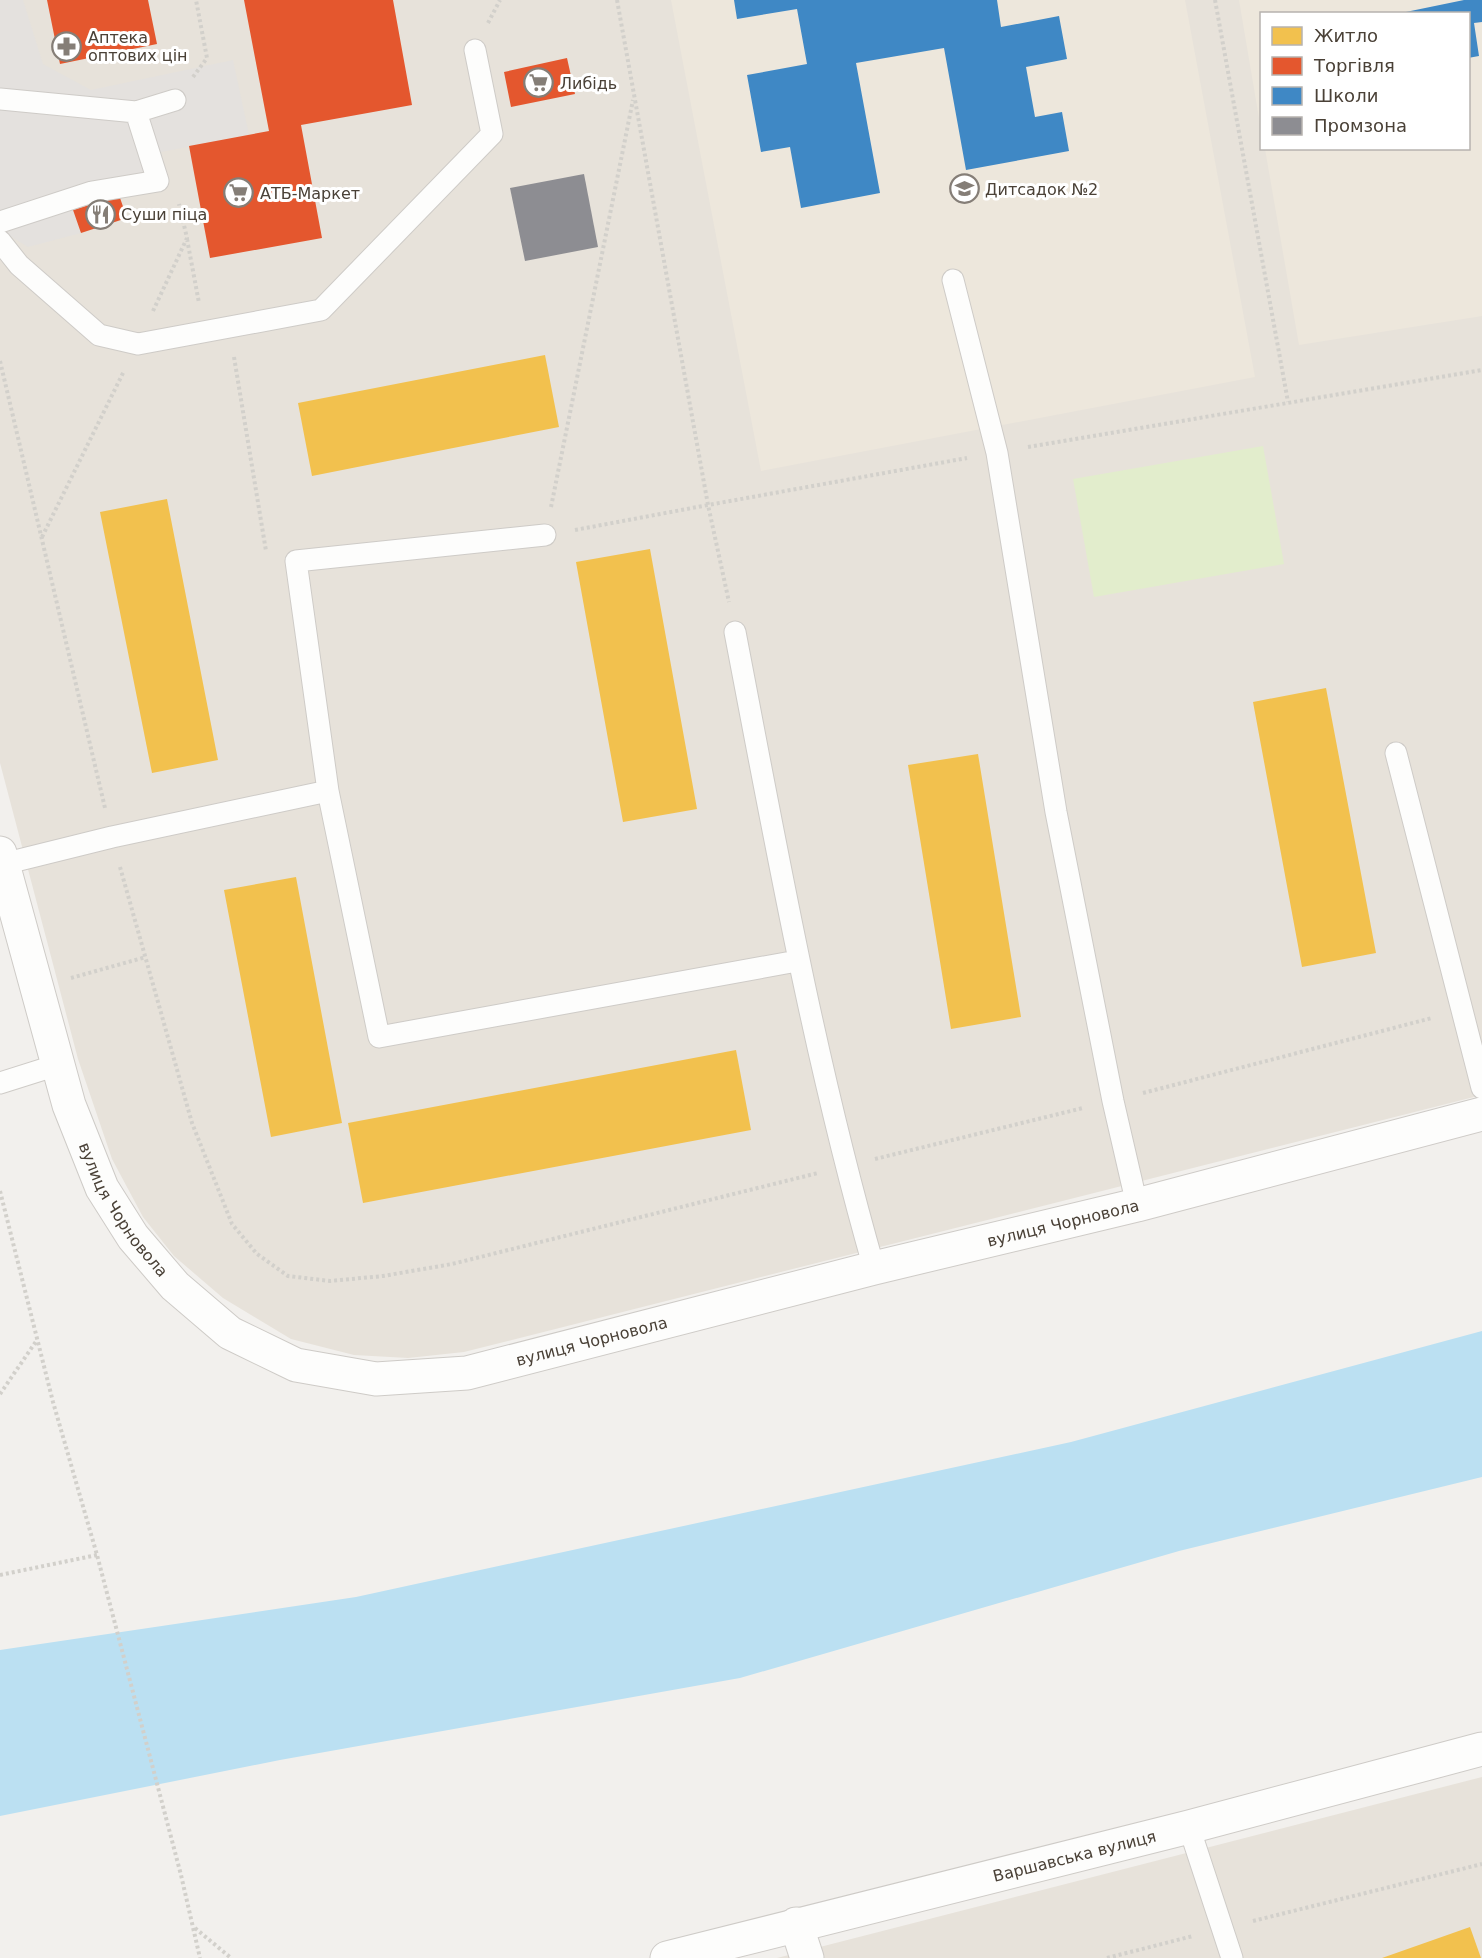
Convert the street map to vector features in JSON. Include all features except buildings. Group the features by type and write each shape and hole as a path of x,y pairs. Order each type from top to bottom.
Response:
{"street":[{"name":"вулиця Чорновола","path":"1,859 69,1105 102,1188 134,1237 175,1286 230,1333 296,1365 376,1379 467,1373 874,1268 1137,1205 1482,1114"},
{"name":"Варшавська вулиця","path":"667,1958 1189,1827 1482,1749"},
{"path":"796,1924 807,1958"}],"lane":[{"path":"0,241 19,265 99,335 138,344 321,310 492,134 475,50"},
{"path":"0,99 136,112 175,99"},
{"path":"0,222 92,192 158,181 136,112"},
{"path":"953,280 997,453 1056,812 1113,1101 1137,1205"},
{"path":"545,535 296,561 328,790 379,1037 797,961"},
{"path":"735,632 797,961 845,1167 874,1268"},
{"path":"1396,753 1482,1088"},
{"path":"1,859 328,790"},
{"path":"0,1083 57,1065"},
{"path":"1189,1827 1232,1958"}],"path":[{"path":"175,99 207,58 196,0"},
{"path":"616,0 708,505 735,632"},
{"path":"1215,0 1288,402"},
{"path":"634,96 545,535 997,453 1482,370"},
{"path":"177,197 204,331"},
{"path":"42,537 138,344 187,238"},
{"path":"229,326 268,565 296,561"},
{"path":"0,1191 195,1927 200,1958"},
{"path":"0,1394 38,1340"},
{"path":"0,1575 97,1556"},
{"path":"1107,1958 1482,1864"},
{"path":"195,1927 231,1958"}],"shaded area":[{"path":"0,0 1482,0 1482,1095 464,1352 408,1358 354,1355 291,1339 223,1298 174,1256 143,1217 112,1159 78,1059 0,763"},
{"path":"0,0 23,0 43,64 91,90 233,60 249,135 161,152 168,184 119,195 74,210 81,233 28,247 5,233 0,213"},
{"name":"Дитсадок №2","path":"671,0 1185,0 1255,377 761,471"},
{"path":"1239,0 1482,0 1482,316 1299,345 1265,150 1470,150 1470,12 1260,12 1260,124"},
{"path":"1482,1777 1482,1958 777,1958"}],"green space":[{"path":"1263,446 1284,564 1094,597 1073,479"}],"water":[{"path":"1482,1331 1482,1477 1179,1551 740,1678 280,1760 0,1816 0,1650 356,1597 1071,1442"}],"place":[{"name":"Аптека оптових цін","path":"67,46"},
{"name":"Либідь","path":"539,83"},
{"name":"Дитсадок №2","path":"964,189"},
{"name":"АТБ-Маркет","path":"239,193"},
{"name":"Суши піца","path":"100,214"}]}
